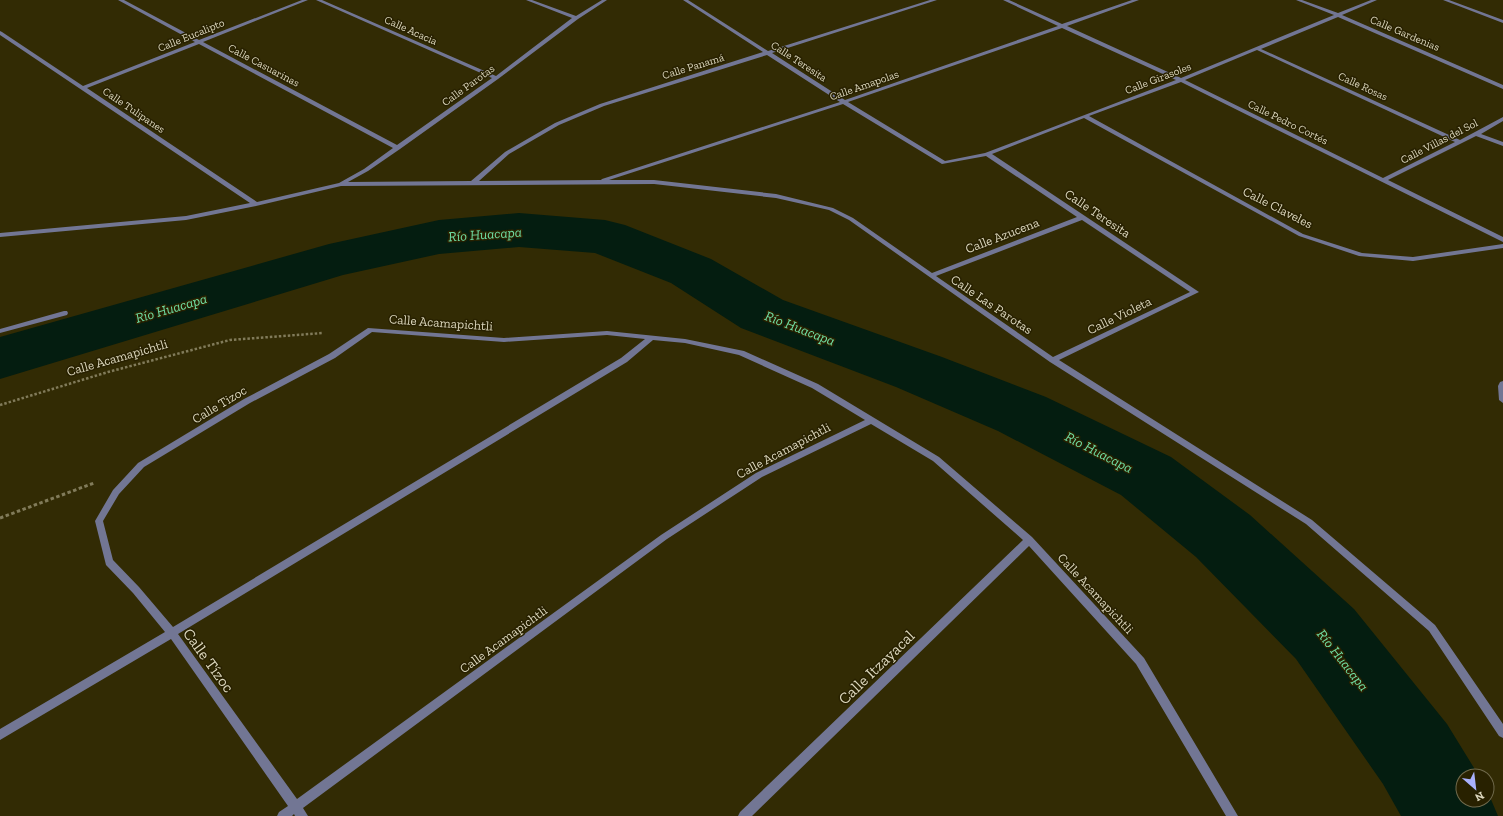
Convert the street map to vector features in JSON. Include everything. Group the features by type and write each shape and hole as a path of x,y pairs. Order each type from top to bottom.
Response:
{"street":[{"name":"Calle Casuarinas","path":"120,0 398,148"},
{"name":"Calle Eucalipto","path":"83,88 306,0"},
{"name":"Calle Acacia","path":"318,0 496,78"},
{"path":"528,0 576,18"},
{"name":"Calle Parotas","path":"341,184 366,170 398,148 496,78 576,18 605,0"},
{"name":"Calle Teresita","path":"685,0 844,102 944,163"},
{"name":"Calle Panamá","path":"473,184 507,153 557,124 602,105 936,0"},
{"name":"Calle Pedro Cortés","path":"1005,0 1181,80 1503,240"},
{"name":"Calle Amapolas","path":"595,183 844,102 1137,0"},
{"name":"Calle Gardenias","path":"1298,0 1338,15 1503,87"},
{"name":"Calle Girasoles","path":"944,163 987,154 1181,80 1375,0"},
{"path":"1445,0 1503,22"},
{"name":"Calle Tulipanes","path":"0,33 256,204"},
{"name":"Calle Rosas","path":"1258,49 1460,142"},
{"name":"Calle Claveles","path":"1084,116 1301,235 1361,255 1413,259 1503,246"},
{"name":"Calle Villas del Sol","path":"1384,180 1503,119"},
{"path":"1476,134 1503,144"},
{"name":"Calle Teresita","path":"987,154 1195,292"},
{"name":"Calle Las Parotas","path":"341,184 661,183 776,196 831,209 851,219 1053,360 1309,522 1432,628 1503,733"},
{"path":"0,235 186,218 256,204 341,184"},
{"name":"Calle Azucena","path":"931,276 1083,217"},
{"name":"Calle Violeta","path":"1053,360 1195,292"},
{"path":"0,331 64,313"},
{"name":"Calle Acamapichtli","path":"371,330 504,340 607,333 684,341 741,353 815,386 870,421 936,459 1030,540 1140,661 1232,816"},
{"name":"Calle Tizoc","path":"99,521 116,492 141,465 246,401 332,356 371,330"},
{"path":"0,735 624,360 651,338"},
{"path":"1503,384 1503,400"},
{"name":"Calle Acamapichtli","path":"283,816 664,537 759,475 870,421"},
{"name":"Calle Tízoc","path":"99,521 109,562 136,590 172,633 302,816"},
{"name":"Calle Itzayacal","path":"744,816 1030,540"}],"path":[{"name":"Calle Acamapichtli","path":"0,405 108,372 230,340 324,333"},
{"path":"0,518 96,482"}],"waterway":[{"name":"Río Huacapa","path":"0,358 329,261 439,237 519,230 605,237 691,271 762,314 919,372 1022,414 1146,476 1223,536 1325,634 1415,754 1451,816"}]}
